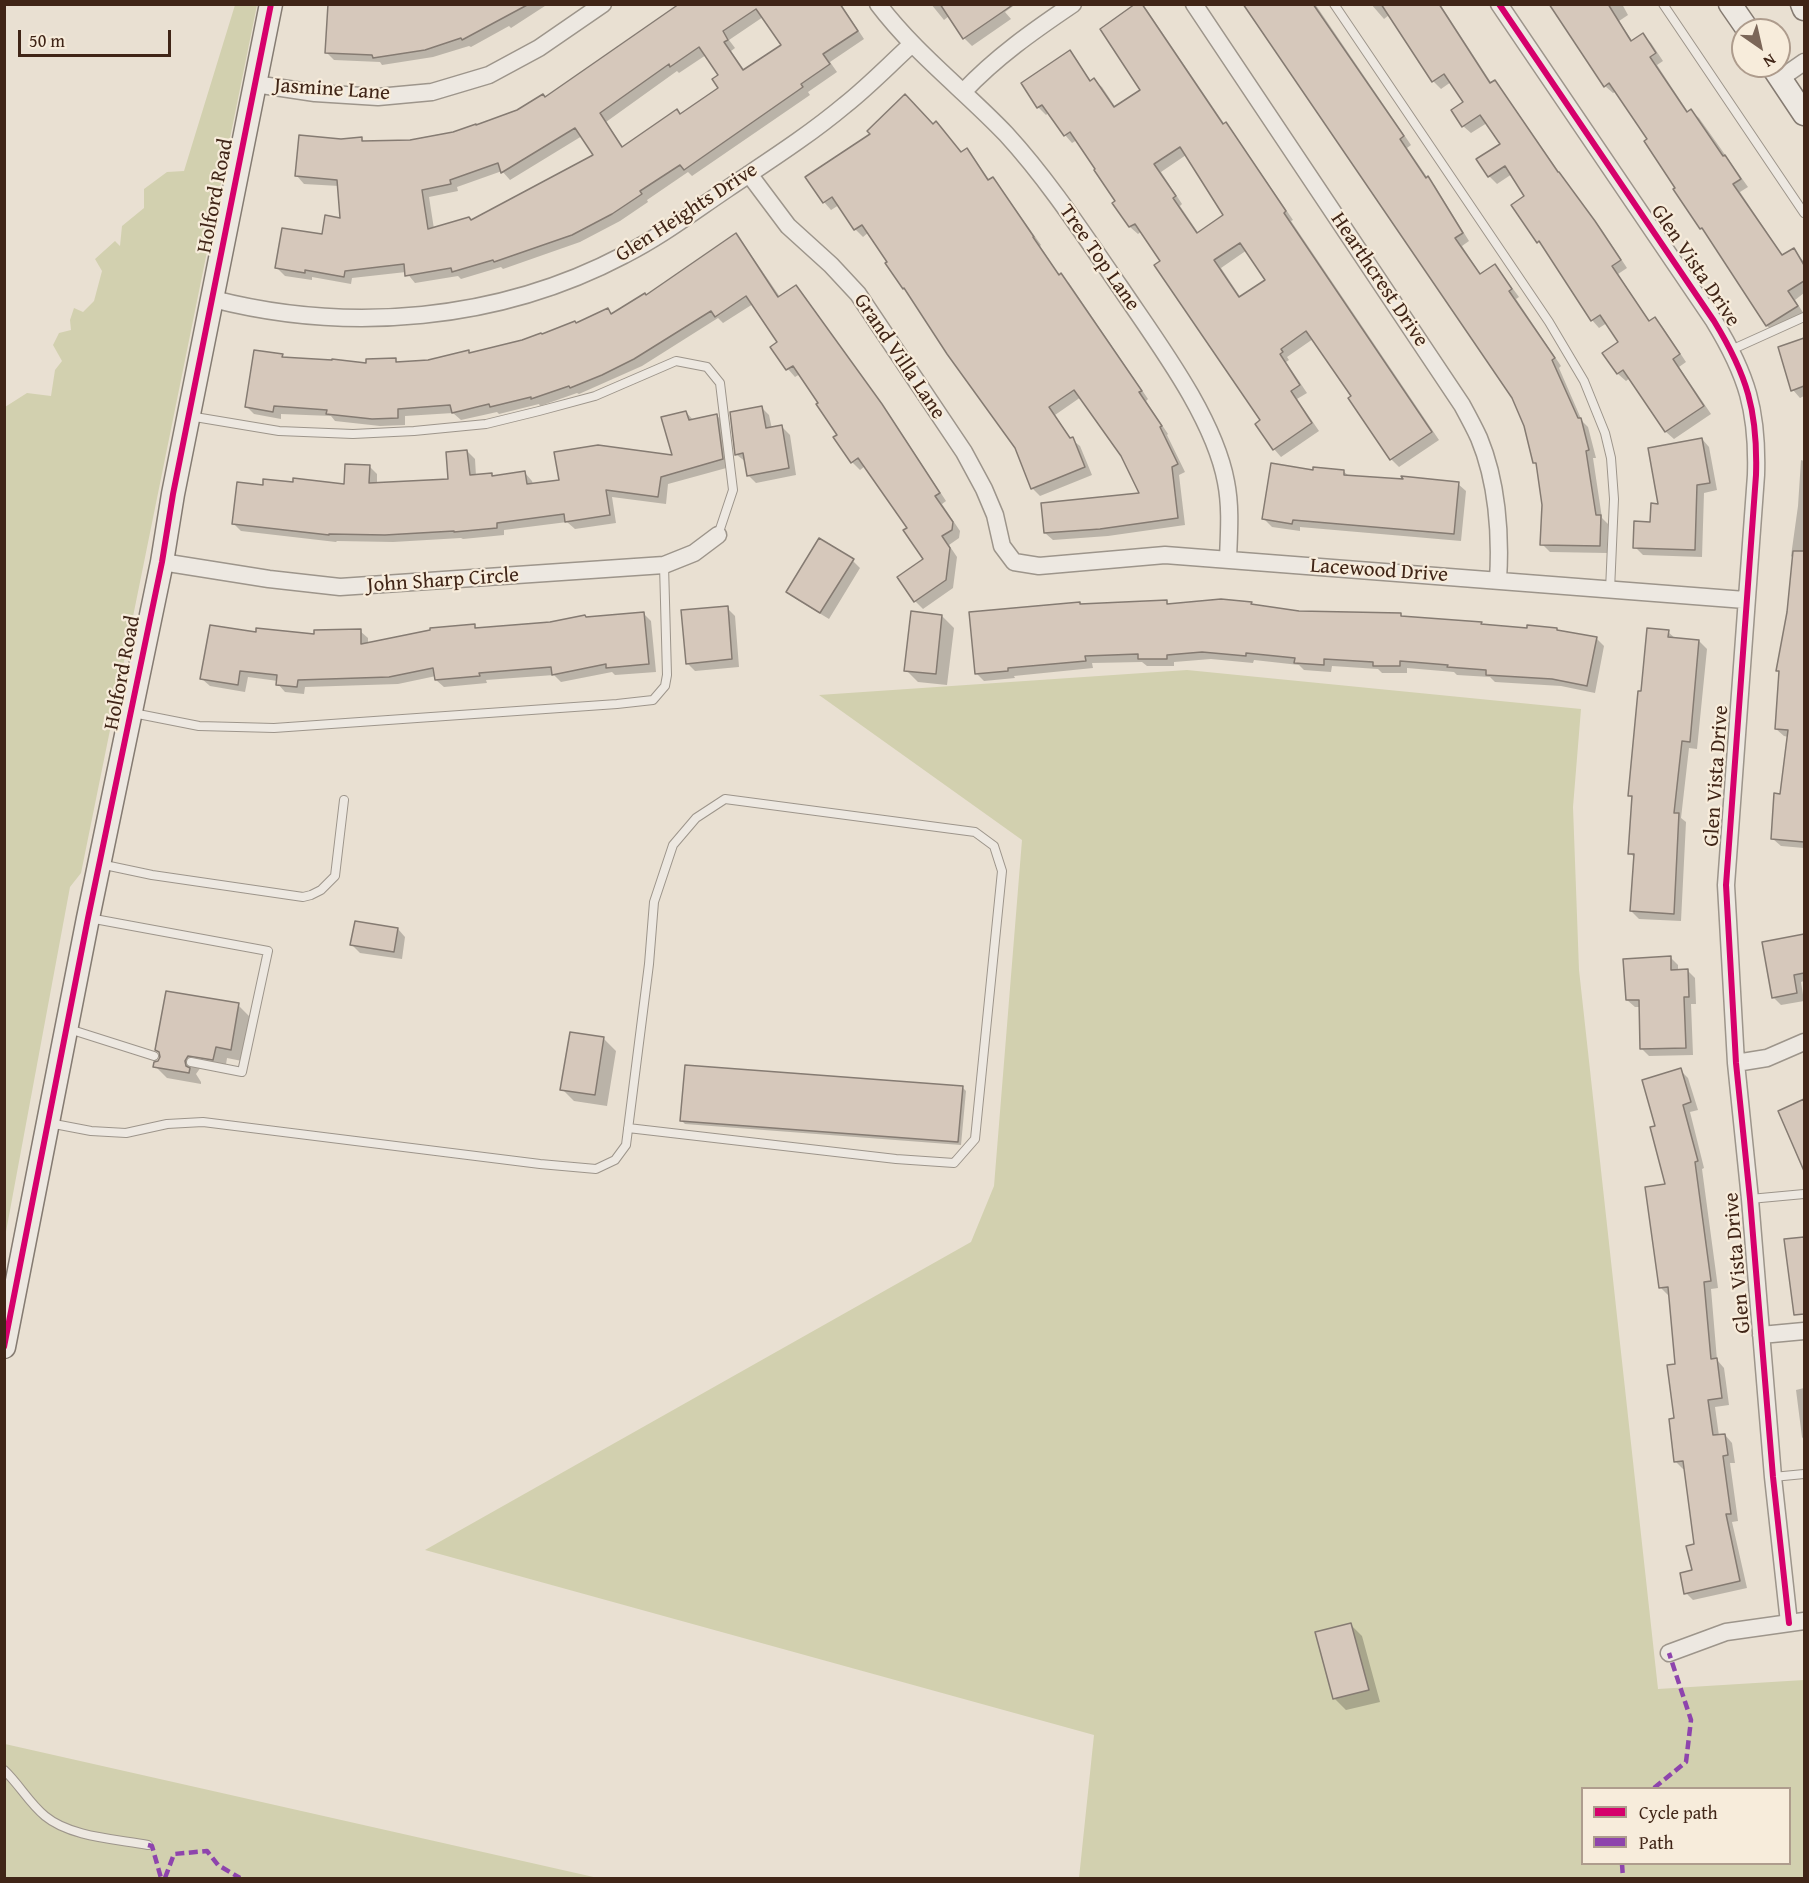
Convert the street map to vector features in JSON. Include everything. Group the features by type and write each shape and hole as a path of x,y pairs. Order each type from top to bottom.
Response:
{"street":[{"name":"Holford Road","path":"4,1347 88,918 132,713 271,4"},
{"name":"Jasmine Lane","path":"255,84 315,93 378,98 432,92 489,75 539,48 603,4"},
{"name":"Tree Top Lane","path":"878,4 912,44 963,92 1029,160 1144,323 1198,408 1215,445 1226,481 1230,516 1228,559"},
{"path":"963,92 985,68 1072,4"},
{"name":"Hearthcrest Drive","path":"1194,4 1462,405 1479,440 1489,470 1498,530 1500,559 1498,580"},
{"name":"Glen Vista Drive","path":"1499,4 1714,321 1731,350 1748,391 1753,414 1757,444 1726,885 1736,1063 1750,1199 1773,1477 1797,1622"},
{"path":"1730,4 1740,18"},
{"path":"1802,4 1804,9"},
{"name":"Glen Heights Drive","path":"213,299 297,315 366,319 428,314 487,305 543,290 588,273 664,232 845,105 912,44"},
{"path":"1780,78 1804,114"},
{"name":"Grand Villa Lane","path":"749,174 788,226 831,265 858,294 964,452 995,515 1002,546 1014,562"},
{"name":"John Sharp Circle","path":"162,562 269,579 340,587 664,565 694,553 718,536"},
{"name":"Lacewood Drive","path":"1014,562 1039,566 1165,555 1745,600"},
{"path":"1736,1063 1767,1058 1804,1042"},
{"path":"1761,1335 1804,1331"},
{"path":"1669,1653 1726,1632 1797,1622"}],"lane":[{"path":"1334,4 1549,322 1584,381 1605,433 1611,458 1614,499 1610,590"},
{"path":"1663,4 1804,213"},
{"path":"1731,350 1804,317"},
{"path":"189,416 279,431 353,434 414,431 486,424 595,396 676,361 707,367 720,384 733,490 718,536"},
{"path":"132,713 199,726 274,728 653,700 665,686 667,675 664,565"},
{"path":"49,1123 91,1131 126,1133 167,1124 203,1122 596,1169 615,1160 626,1145 628,1128 649,964 654,902 673,845 696,818 725,799 975,832 994,846 1002,871 975,1139 954,1163 896,1159 628,1128"},
{"path":"100,864 303,897 311,895 321,890 335,876 344,800"},
{"path":"88,918 268,951 242,1072 191,1062"},
{"path":"67,1028 154,1056"},
{"path":"1750,1199 1804,1194"},
{"path":"1773,1477 1804,1474"},
{"path":"4,1770 45,1816 61,1826 79,1833 148,1845"}],"shaded area":[{"path":"235,5 257,5 81,873 70,887 5,1237 5,407 27,393 51,396 55,370 62,361 53,345 59,333 71,330 70,320 74,308 83,312 94,301 102,271 95,259 115,241 120,246 122,226 144,208 144,189 167,172 184,171"},
{"path":"1187,670 1581,709 1573,807 1579,970 1658,1689 1804,1680 1804,1878 1079,1878 1094,1735 425,1550 971,1242 994,1186 1022,840 819,695"},
{"path":"5,1744 598,1878 5,1878"}],"building":[{"path":"328,4 529,4 462,40 461,38 425,50 373,58 372,55 325,53"},
{"path":"679,4 840,4 858,31 823,54 830,64 801,84 803,87 684,170 680,165 640,191 642,194 612,214 572,235 494,262 493,260 452,272 451,268 405,276 404,264 345,271 344,277 305,270 305,273 275,268 282,228 322,234 325,215 340,218 337,180 295,176 299,135 341,139 362,137 362,141 410,140 476,125 517,110 543,94 545,97","holes":["756,9 781,45 743,70 724,42 728,40 723,31","699,47 718,75 712,79 718,88 680,114 677,109 622,147 600,113 669,64 670,67","575,128 593,155 471,220 469,217 428,229 422,190 451,184 450,180 498,163 501,173"]},
{"path":"940,4 1014,4 963,39"},
{"path":"1135,4 1142,4 1223,124 1226,122 1286,211 1284,213 1432,432 1390,460 1348,398 1351,396 1306,331 1281,349 1283,352 1280,354 1300,385 1291,391 1312,423 1273,450 1255,424 1260,420 1154,265 1160,261 1135,224 1129,227 1112,203 1115,201 1070,132 1064,136 1042,105 1037,108 1021,83 1070,50 1090,81 1094,78 1114,107 1140,90 1100,29","holes":["1180,147 1223,215 1197,233 1173,198 1176,196 1154,164","1240,243 1265,280 1239,297 1214,260"]},
{"path":"1243,4 1313,4 1404,136 1400,139 1426,178 1428,176 1463,233 1455,238 1480,274 1495,264 1512,289 1509,291 1555,358 1552,360 1578,418 1581,418 1589,450 1586,451 1596,515 1601,515 1600,546 1540,545 1542,505 1536,463 1533,463 1524,426 1512,398"},
{"path":"1381,4 1439,4 1490,83 1495,80 1621,260 1612,266 1649,321 1655,317 1680,354 1673,359 1704,406 1665,432 1623,370 1617,374 1602,353 1618,342 1600,315 1591,321 1539,241 1537,243 1511,205 1524,196 1505,166 1488,177 1476,159 1500,144 1480,115 1462,127 1451,110 1463,102 1444,74 1432,82"},
{"path":"1549,4 1608,4 1631,41 1643,33 1656,53 1650,57 1687,112 1691,109 1741,179 1733,184 1782,255 1794,248 1804,265 1804,281 1788,291 1798,306 1766,326 1702,228 1700,229 1673,189 1675,188 1644,141 1647,139 1609,83 1604,87"},
{"path":"905,94 933,124 936,121 961,152 967,148 988,180 993,177 1059,275 1061,273 1142,391 1139,392 1162,426 1160,427 1178,464 1172,467 1178,518 1100,529 1044,533 1041,503 1139,493 1121,456 1074,390 1049,407 1070,438 1073,437 1085,467 1031,489 1015,448 947,354 862,225 854,230 832,197 823,203 805,177 870,134 867,131"},
{"path":"736,233 778,297 796,285 882,404 940,493 935,496 953,522 952,530 942,536 950,548 946,580 914,602 897,577 923,559 903,530 907,528 858,458 851,463 833,437 837,435 816,404 818,403 793,366 786,370 770,347 777,342 746,296 715,317 711,311 634,359 602,375 570,388 569,386 531,399 531,397 490,407 489,404 452,413 450,405 398,409 398,418 372,419 326,414 327,410 274,406 273,412 245,407 254,350 283,354 282,357 366,363 366,359 396,358 396,362 428,360 469,350 469,353 542,334 575,321 576,323 608,308 611,314 645,293 646,295"},
{"path":"1804,338 1804,386 1791,391 1778,347"},
{"path":"762,406 766,428 782,425 789,468 747,476 743,453 735,455 730,412"},
{"path":"686,411 689,420 717,414 723,459 661,477 658,497 606,490 610,515 565,522 564,514 497,523 497,528 385,535 329,535 232,524 237,482 263,485 263,479 293,482 293,478 344,484 345,464 370,465 369,483 448,479 446,452 467,450 470,475 492,473 492,476 525,471 527,484 559,480 554,452 598,445 672,455 661,417"},
{"path":"1702,438 1710,483 1697,485 1695,550 1633,548 1634,521 1650,522 1651,503 1658,504 1648,448"},
{"path":"1271,463 1313,470 1313,467 1344,470 1344,475 1403,479 1401,476 1459,482 1454,534 1293,520 1292,524 1262,519"},
{"path":"819,538 854,559 820,613 786,592"},
{"path":"1793,551 1804,551 1804,842 1771,839 1774,793 1780,794 1788,730 1775,729 1779,671 1776,671 1787,612"},
{"path":"1221,599 1299,611 1401,613 1401,616 1482,622 1481,624 1557,628 1557,630 1597,637 1587,686 1552,679 1486,675 1486,670 1447,667 1448,665 1400,661 1400,666 1373,666 1373,662 1324,659 1324,665 1294,663 1295,658 1246,653 1246,656 1202,652 1167,655 1167,659 1138,659 1138,654 1085,656 1086,661 1008,668 1008,671 975,674 969,612 1080,602 1080,604 1167,600 1167,604"},
{"path":"728,606 732,659 686,664 681,610"},
{"path":"911,611 942,615 936,674 904,671"},
{"path":"644,612 649,664 606,668 606,664 552,675 551,667 479,673 480,676 435,680 433,668 389,677 298,680 297,687 276,685 277,675 240,671 238,685 200,679 210,625 256,632 256,628 314,634 314,630 361,629 361,644 430,630 430,628 475,624 475,628 550,622 585,615 586,617"},
{"path":"1647,628 1669,630 1668,637 1699,640 1690,742 1682,741 1674,813 1679,813 1674,914 1630,911 1634,854 1628,854 1632,796 1628,796 1638,691 1641,691"},
{"path":"355,921 398,928 394,952 350,945"},
{"path":"1804,934 1804,973 1794,975 1797,993 1772,998 1762,942"},
{"path":"1671,956 1671,970 1688,969 1689,997 1684,997 1686,1048 1640,1049 1639,1000 1626,1000 1623,959"},
{"path":"166,991 239,1003 231,1050 216,1047 213,1060 188,1056 185,1061 186,1066 190,1068 189,1073 153,1067 154,1062 160,1057 159,1052 155,1050"},
{"path":"570,1032 604,1037 595,1095 560,1090"},
{"path":"685,1065 963,1086 958,1142 680,1121"},
{"path":"1681,1068 1691,1102 1683,1105 1698,1161 1695,1162 1711,1281 1704,1282 1711,1359 1717,1358 1722,1398 1708,1400 1713,1435 1725,1434 1728,1455 1723,1456 1731,1514 1726,1514 1740,1581 1684,1594 1680,1573 1692,1570 1686,1546 1694,1544 1683,1461 1674,1462 1669,1419 1674,1418 1667,1365 1675,1364 1668,1287 1659,1288 1645,1187 1665,1184 1650,1127 1655,1126 1642,1080"},
{"path":"1804,1099 1804,1171 1778,1111"},
{"path":"1804,1237 1804,1314 1794,1315 1784,1239"},
{"path":"1351,1623 1369,1690 1333,1699 1315,1632"}],"marked path":[{"path":"1655,1787 1686,1762 1691,1720 1669,1653"},
{"path":"148,1845 152,1846 161,1878"},
{"path":"165,1878 174,1854 207,1851 218,1865 240,1878"},
{"path":"1622,1865 1623,1878"}],"cycle path":[{"path":"4,1347 88,918 162,562 173,494 271,4"},
{"path":"1499,4 1714,321 1735,359 1752,412 1756,475 1726,885 1736,1063 1750,1199 1773,1477 1789,1623"}]}
